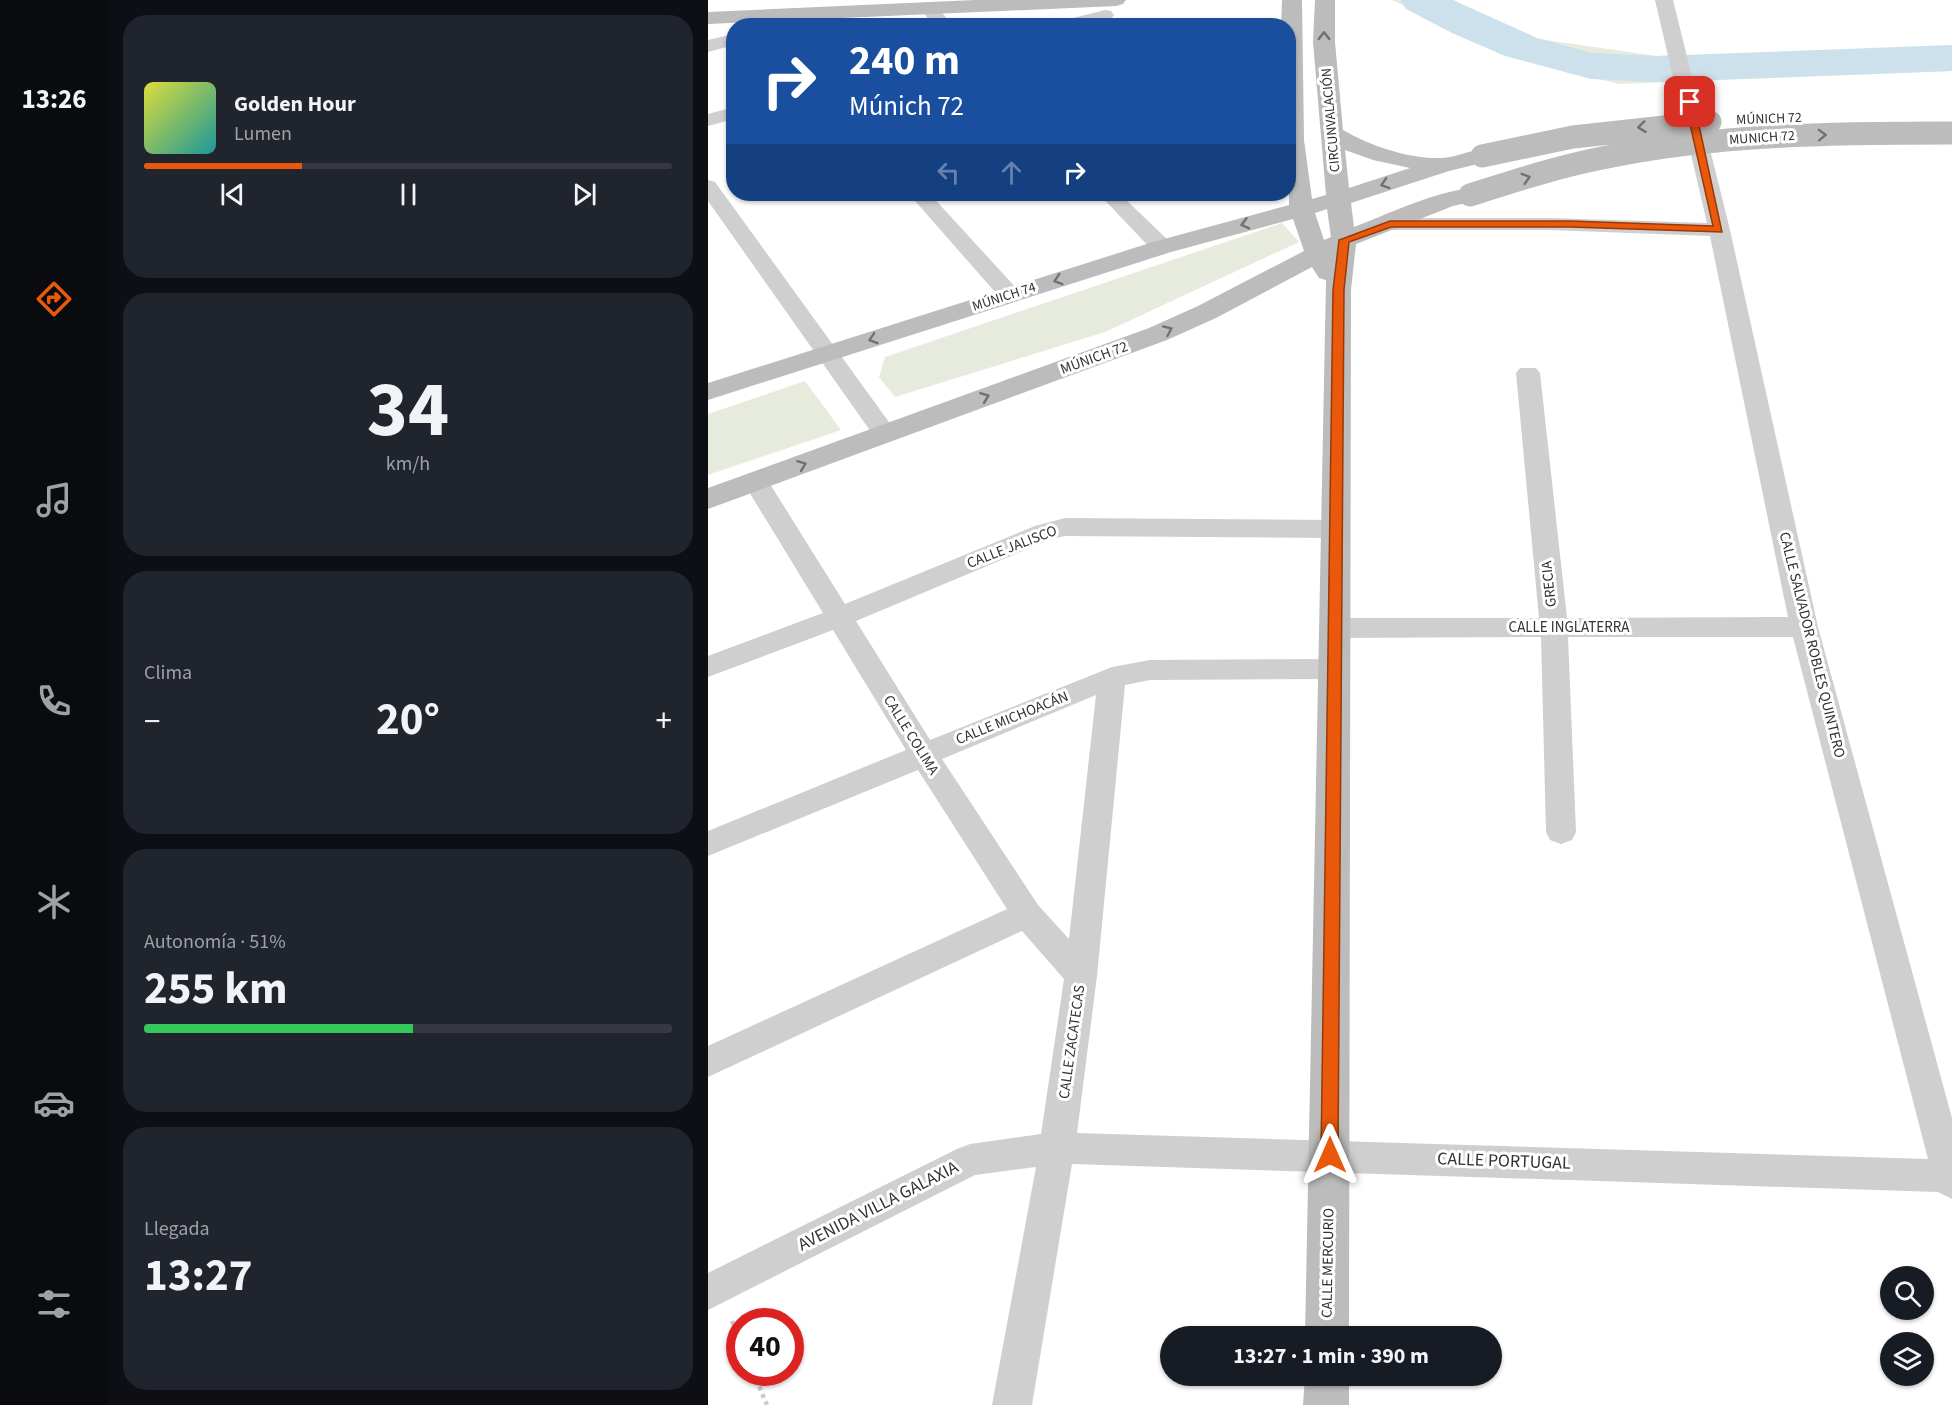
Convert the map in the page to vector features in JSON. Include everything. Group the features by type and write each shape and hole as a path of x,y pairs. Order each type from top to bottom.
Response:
{"main road":[{"path":"1292,0 1292,18"},
{"name":"CIRCUNVALACIÓN","path":"1324,0 1324,42 1338,199 1344,240"},
{"path":"789,18 928,8 1111,10"},
{"path":"708,18 726,19"},
{"name":"MÚNICH 72","path":"1442,165 1573,137 1669,124 1773,118 1952,118"},
{"name":"MUNICH 72","path":"1470,195 1573,164 1682,146 1773,137 1952,133"},
{"path":"1333,134 1352,146 1378,156 1442,165"},
{"path":"1338,199 1442,165"},
{"path":"1296,186 1316,253 1338,290"},
{"name":"MÚNICH 72","path":"708,499 1158,334 1207,312 1344,240 1445,201 1470,195"},
{"name":"MÚNICH 74","path":"708,392 1162,247 1338,199"},
{"name":"CALLE MERCURIO","path":"1327,1326 1338,290 1344,240"},
{"path":"1326,1405 1327,1386"}],"street":[{"name":"CALLE SALVADOR ROBLES QUINTERO","path":"1664,0 1719,230 1804,627 1951,1179"},
{"path":"928,8 937,18"},
{"path":"1087,18 1111,10"},
{"path":"708,46 726,41"},
{"path":"708,120 726,115"},
{"path":"708,186 885,434"},
{"path":"925,201 1010,295"},
{"path":"1116,201 1162,247"},
{"path":"1390,224 1561,224 1719,230"},
{"name":"GRECIA","path":"1528,373 1554,627 1561,832"},
{"name":"CALLE COLIMA","path":"756,482 923,754 1027,914 1082,976"},
{"name":"CALLE JALISCO","path":"708,667 838,618 1044,532 1065,527 1335,529"},
{"name":"CALLE INGLATERRA","path":"1335,628 1804,627"},
{"name":"CALLE MICHOACÁN","path":"708,844 1112,677 1150,670 1333,669"},
{"name":"CALLE ZACATECAS","path":"1012,1405 1057,1148 1082,976 1112,677"},
{"path":"708,1062 1027,914"},
{"name":"CALLE PORTUGAL","path":"1057,1148 1330,1155 1951,1179"},
{"name":"AVENIDA VILLA GALAXIA","path":"708,1292 970,1160 1057,1148"}],"path":[{"path":"759,1386 767,1405"}],"shaded area":[{"path":"1392,0 1451,0 1482,20 1525,37 1656,56 1952,48 1952,71 1619,84 1552,68 1476,40"},
{"path":"1282,223 1299,242 1105,332 895,397 879,377 885,357"},
{"path":"805,381 841,430 708,475 708,414"}],"waterway":[{"path":"1421,0 1467,24 1521,47 1591,66 1656,69 1952,58"}],"route":[{"path":"1330,1155 1338,290 1344,240 1390,224 1630,225 1719,230 1690,102"}]}
